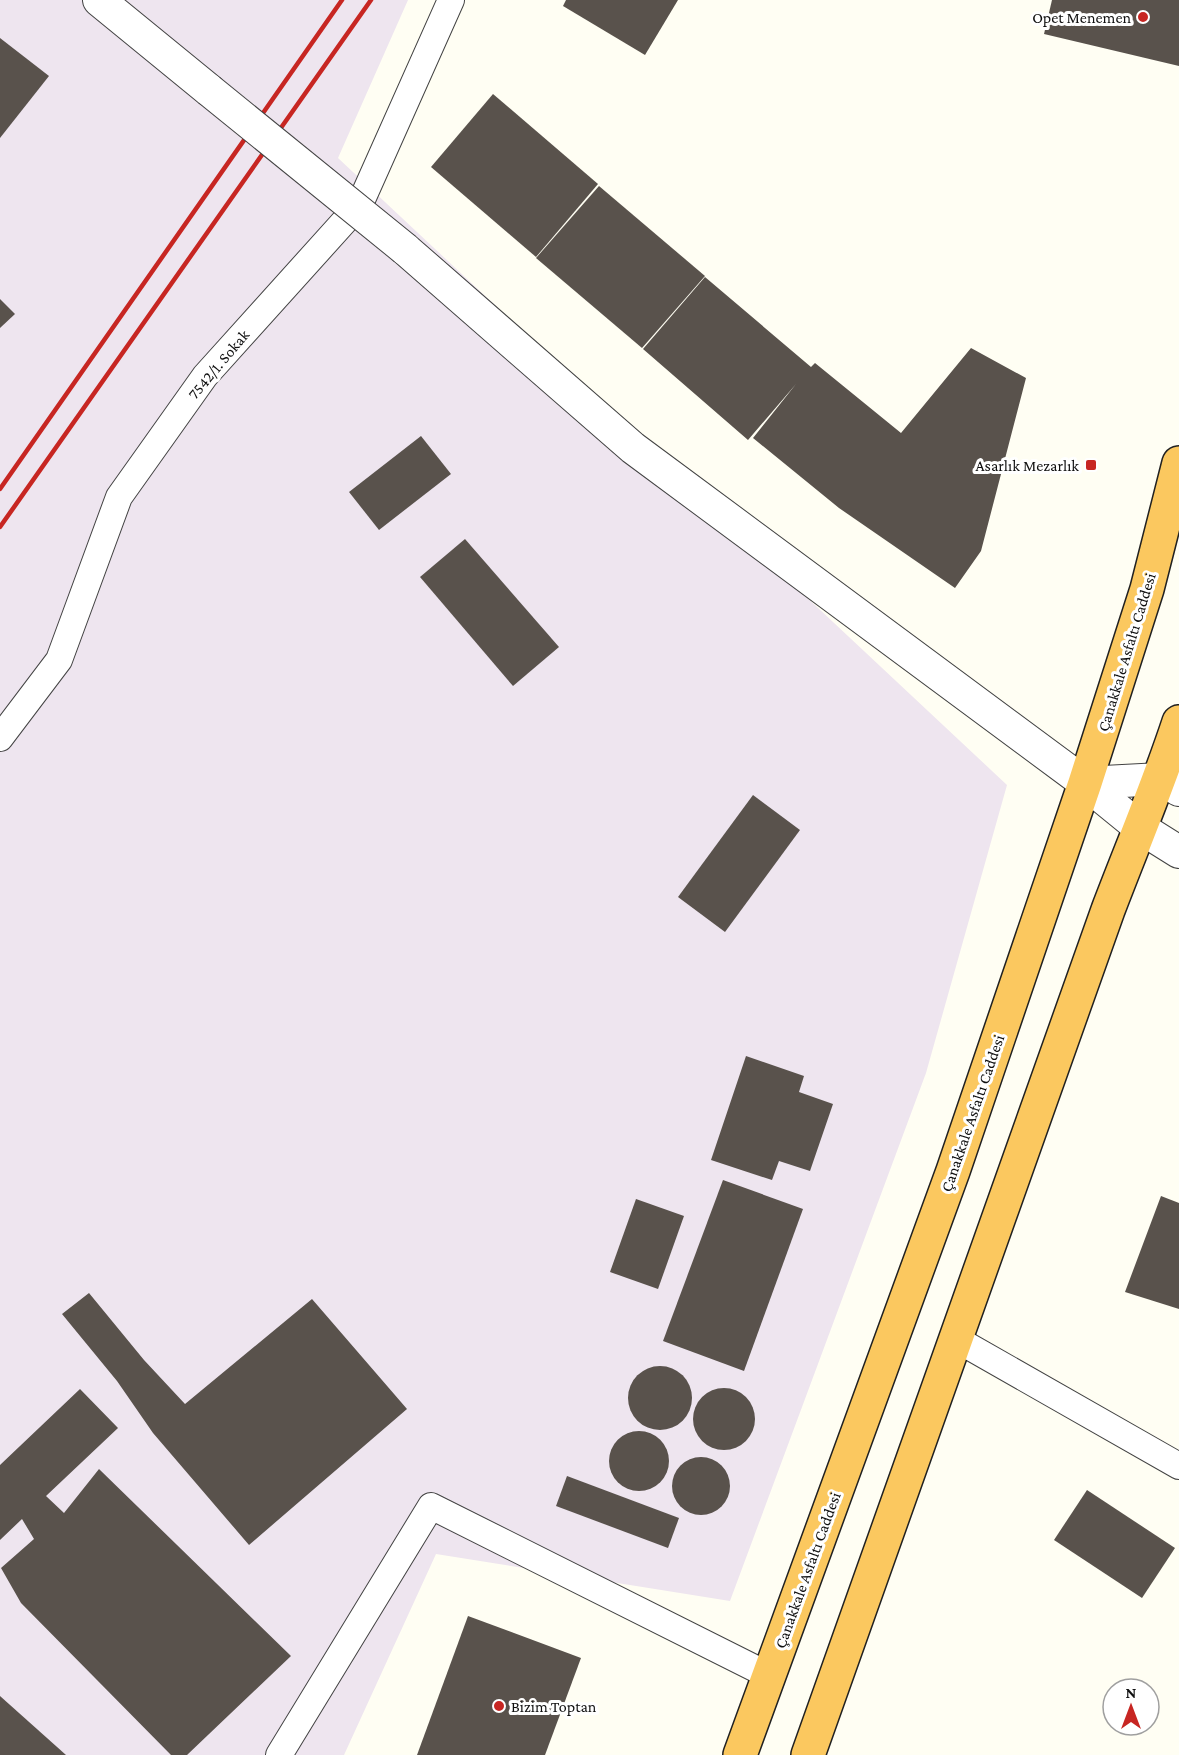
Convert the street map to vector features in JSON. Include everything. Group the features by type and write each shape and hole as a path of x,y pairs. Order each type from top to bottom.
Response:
{"highway":[{"name":"Çanakkale Asfaltı Caddesi","path":"740,1755 953,1171 1147,589 1179,463"},
{"path":"808,1755 1139,827 1170,784 1179,722"}],"street":[{"path":"99,0 405,249 633,448 1084,783 1139,827 1179,852"},
{"name":"7542/1. Sokak","path":"0,738 59,660 119,497 205,376 360,204 451,0"},
{"path":"1084,783 1170,784"},
{"path":"956,1339 1179,1466"},
{"path":"279,1755 431,1506 768,1675"}],"shaded area":[{"path":"0,0 408,0 338,158 1007,785 926,1073 730,1601 436,1554 344,1755 0,1755"}],"building":[{"path":"566,0 678,0 645,55 563,6"},
{"path":"1052,0 1179,0 1179,66 1044,34"},
{"path":"0,38 49,76 0,138"},
{"path":"493,94 598,184 536,257 431,167"},
{"path":"599,186 705,276 642,348 536,258"},
{"path":"705,277 811,367 815,363 901,433 971,348 1026,378 981,551 955,588 839,508 753,438 796,384 748,440 643,349"},
{"path":"0,299 15,314 0,328"},
{"path":"421,436 451,474 379,530 349,492"},
{"path":"465,539 559,647 513,686 420,577"},
{"path":"753,795 800,830 725,932 678,897"},
{"path":"746,1056 804,1076 799,1092 833,1104 810,1171 779,1161 772,1180 711,1160"},
{"path":"723,1180 803,1209 744,1371 663,1341"},
{"path":"1161,1196 1179,1203 1179,1309 1125,1292"},
{"path":"636,1199 684,1216 658,1289 610,1272"},
{"path":"89,1293 144,1360 185,1404 312,1299 407,1409 249,1545 153,1433 117,1381 62,1314"},
{"path":"654,1366 666,1366 683,1375 690,1386 692,1398 690,1410 683,1421 666,1430 654,1430 642,1425 633,1416 628,1404 628,1392 633,1380 642,1371"},
{"path":"718,1388 730,1388 746,1397 753,1407 755,1419 753,1431 746,1441 730,1450 718,1450 707,1445 698,1436 693,1425 693,1413 698,1402 707,1393"},
{"path":"80,1389 118,1428 46,1496 64,1513 99,1469 291,1656 187,1755 171,1755 21,1603 1,1568 34,1539 22,1519 0,1540 0,1465"},
{"path":"633,1431 645,1431 656,1436 664,1444 669,1461 667,1473 656,1486 645,1491 633,1491 622,1486 614,1478 609,1467 609,1455 614,1444 622,1436"},
{"path":"695,1457 707,1457 722,1465 730,1480 730,1492 722,1507 707,1515 695,1515 680,1507 672,1492 672,1480 680,1465"},
{"path":"567,1476 679,1518 668,1548 556,1506"},
{"path":"1087,1490 1175,1548 1142,1598 1054,1540"},
{"name":"Bizim Toptan","path":"468,1616 581,1658 545,1755 417,1755"},
{"path":"0,1696 66,1755 0,1755"}],"railway":[{"path":"0,489 342,0"},
{"path":"0,527 371,0"}],"place":[{"name":"Opet Menemen","path":"1143,17"},
{"name":"Asarlık Mezarlık","path":"1091,465"},
{"name":"Bizim Toptan","path":"499,1706"}]}
